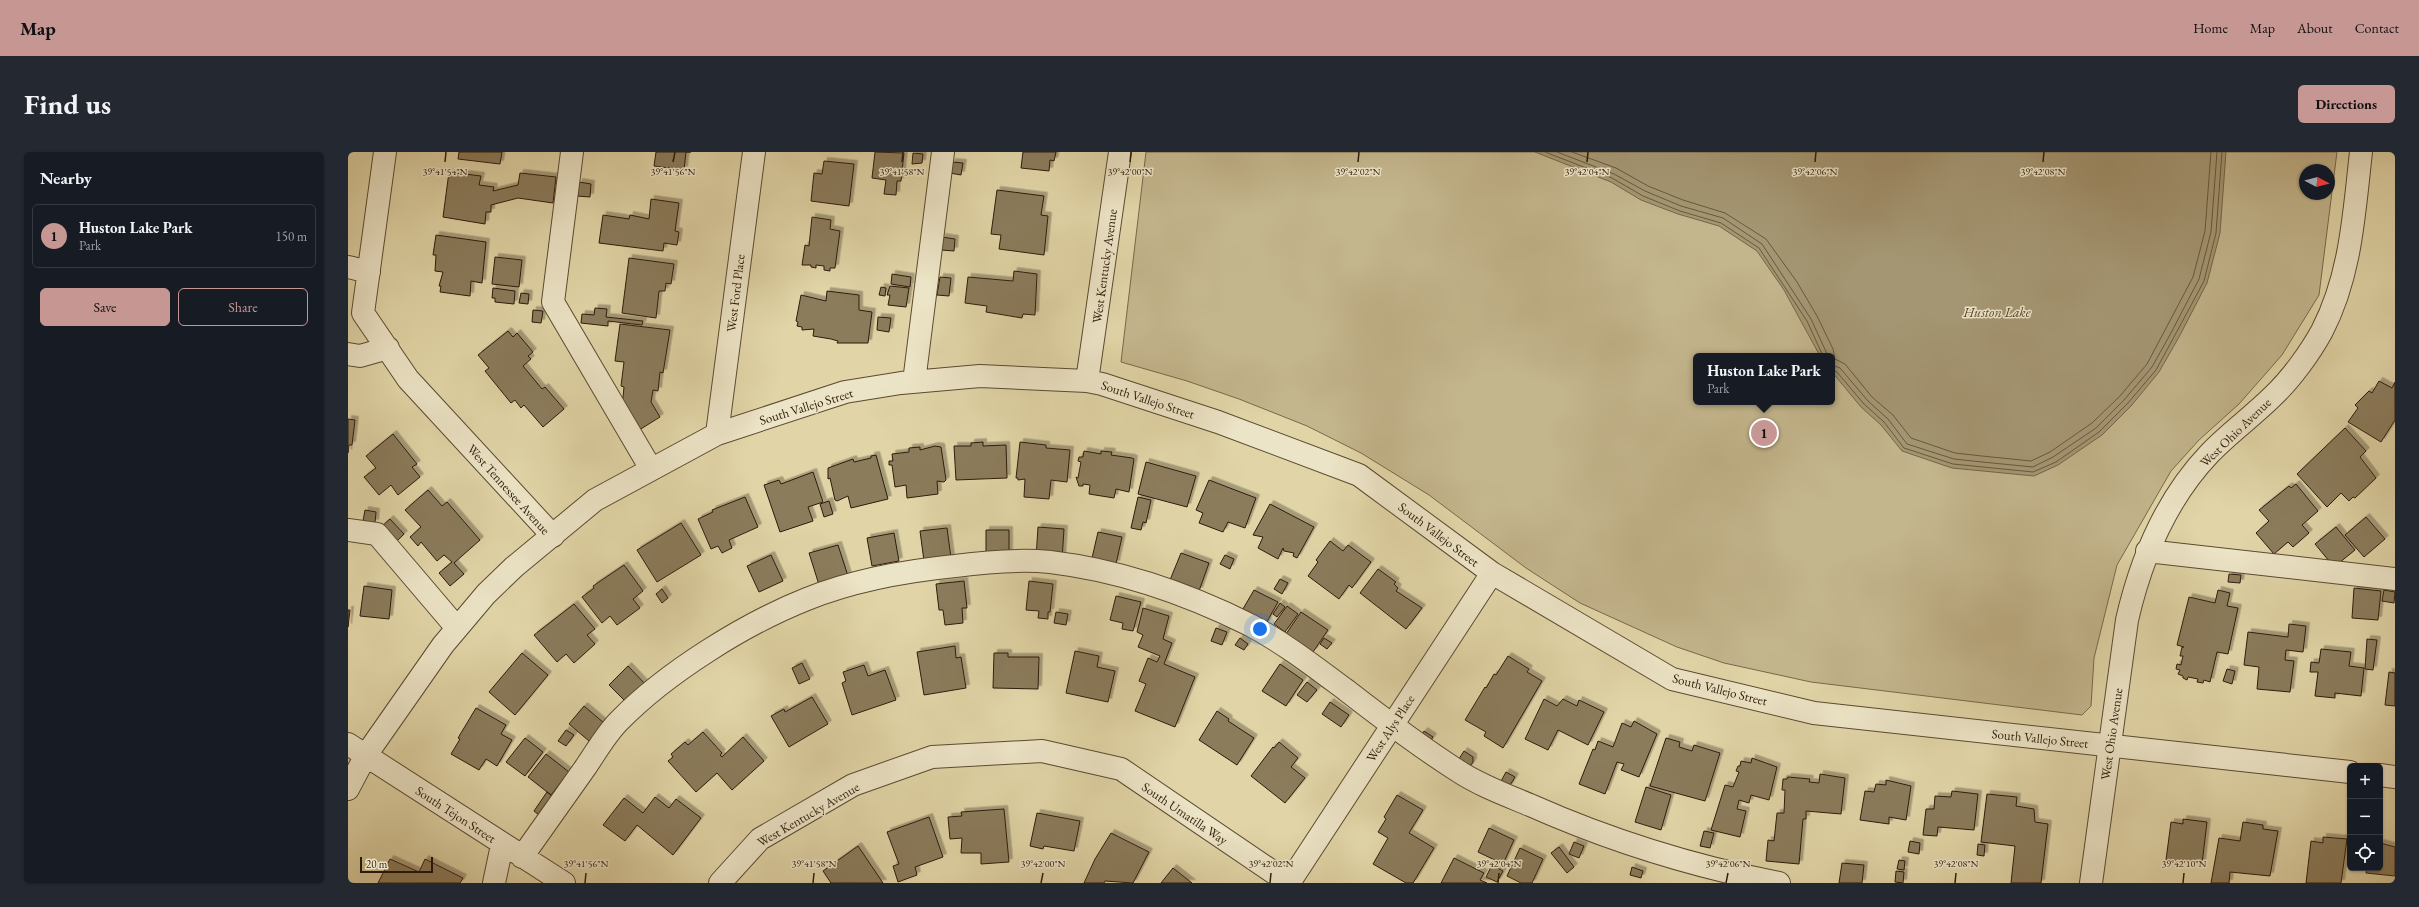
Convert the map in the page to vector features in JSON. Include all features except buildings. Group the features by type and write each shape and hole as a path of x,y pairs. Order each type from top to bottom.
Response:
{"street":[{"name":"West Tennessee Avenue","path":"348,789 366,755 443,645 486,594 508,572 553,536 408,379 363,313 386,152"},
{"path":"572,152 553,302 651,469"},
{"name":"West Ford Place","path":"717,434 754,152"},
{"path":"914,382 943,152"},
{"name":"West Kentucky Avenue","path":"1087,381 1120,152"},
{"name":"West Ohio Avenue","path":"2091,883 2127,620 2135,585 2147,551 2166,515 2209,454 2274,395 2321,332 2335,304 2345,276 2352,238 2361,152"},
{"path":"348,267 369,272"},
{"path":"348,354 360,356 388,348"},
{"name":"South Vallejo Street","path":"553,536 595,500 717,434 845,392 914,382 980,376 1087,381 1218,422 1359,475 1492,573 1672,679 1814,712 2347,772"},
{"path":"348,530 377,534 457,628"},
{"path":"2147,551 2395,579"},
{"path":"522,857 616,723 675,672 752,626 807,599 855,584 915,570 981,563 1046,562 1091,568 1147,584 1206,604 1251,626 1292,650 1392,725 1462,774 1591,832 1698,865 1779,883"},
{"name":"West Alys Place","path":"1289,883 1492,573"},
{"name":"South Tejon Street","path":"348,744 502,845 564,883"},
{"name":"West Kentucky Avenue","path":"720,883 760,839 853,785 932,757 1042,751 1121,769"},
{"name":"South Umatilla Way","path":"1121,769 1289,883"},
{"path":"2383,775 2395,777"},
{"path":"494,883 502,845"}],"shaded area":[{"path":"1146,152 2337,152 2335,168 2335,164 2299,164 2299,200 2331,200 2319,295 2282,355 2239,404 2199,440 2171,471 2117,565 2094,658 2091,706 2082,715 1811,682 1724,663 1677,647 1580,603 1526,568 1429,495 1361,453 1307,426 1239,399 1187,381 1121,362"}],"water":[{"name":"Huston Lake","path":"1535,152 2226,152 2220,233 2207,283 2159,372 2131,406 2102,435 2058,465 2034,476 1952,468 1902,451 1881,425 1861,407 1835,376 1835,353 1818,353 1784,290 1757,251 1719,226 1678,214 1641,200 1611,182"}],"place":[{"name":"Huston Lake Park","path":"1764,433"}]}
